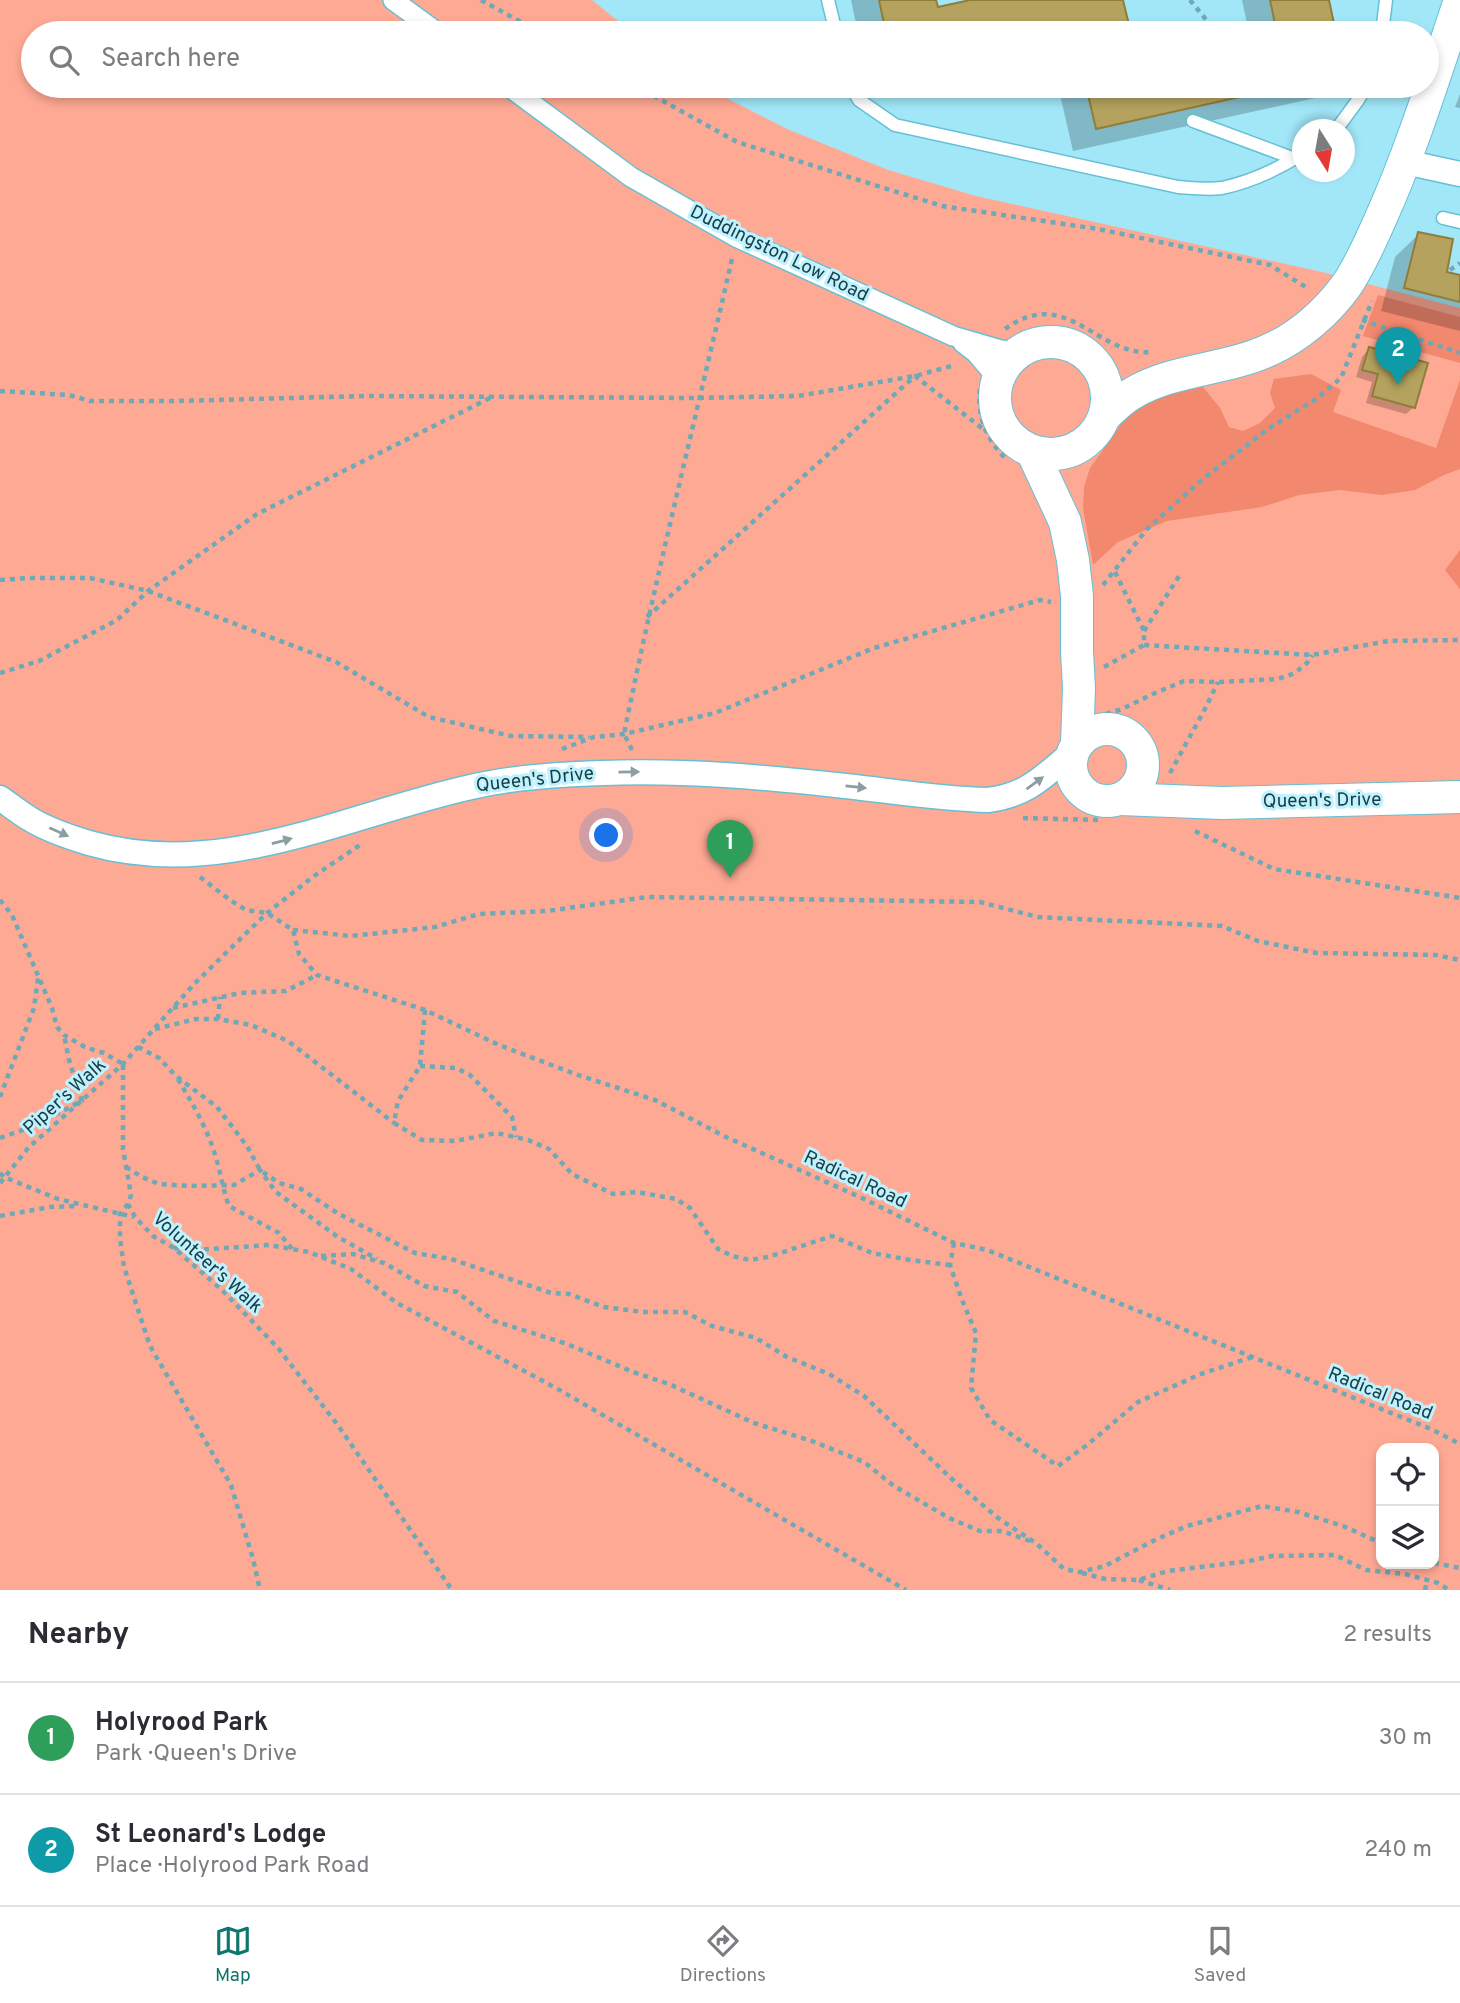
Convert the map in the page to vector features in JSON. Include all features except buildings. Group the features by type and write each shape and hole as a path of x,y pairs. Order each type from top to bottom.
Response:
{"street":[{"path":"393,0 422,21"},
{"path":"1439,62 1460,0"},
{"name":"Duddingston Low Road","path":"525,98 631,177 736,237 953,335"},
{"path":"953,335 976,353 998,379 1017,352 1038,343 1060,342 1071,345 1105,366 1122,372 1159,377 1177,376 1240,362 1269,351 1302,330 1346,286 1362,259 1405,162 1427,98"},
{"path":"1405,162 1460,174"},
{"path":"953,335 1001,350 1017,352"},
{"path":"1090,356 1106,384 1108,396 1104,417"},
{"name":"Queen's Drive","path":"1065,522 1075,469 1085,443 1100,427 1104,417 1134,392 1177,376"},
{"name":"Queen's Drive","path":"998,379 995,401 1000,422 1013,440 1032,451 1065,522 1073,560 1079,684 1075,748 1070,765 1073,779 1081,790 1099,801 1169,796 1234,803 1460,797"},
{"path":"1032,451 1054,454 1075,449 1085,443"},
{"name":"Queen's Drive","path":"0,798 30,819 70,837 112,850 158,855 208,854 268,844 472,786 538,777 682,772 768,777 988,800 1027,790 1102,723 1079,684"},
{"path":"1102,723 1133,740 1169,796"},
{"path":"1120,799 1132,792 1143,773 1169,796"}],"lane":[{"path":"828,0 833,21"},
{"path":"1383,21 1386,0"},
{"path":"858,98 895,125 1178,187 1220,188 1261,175 1292,160"},
{"path":"1344,119 1359,98"},
{"path":"1193,121 1292,154"},
{"path":"1443,218 1460,222"}],"path":[{"path":"481,0 519,21"},
{"path":"1190,0 1207,21"},
{"path":"658,98 737,142 942,206 1098,229 1270,265 1364,321 1460,353"},
{"path":"644,772 624,734 647,617 701,398 736,237"},
{"path":"1450,270 1460,263"},
{"path":"0,580 90,578 148,591 337,662 429,717 511,736 594,737 624,734 715,713 874,648 1040,600 1061,604 1077,603 1093,597 1147,529 1204,478 1268,429 1316,399 1341,378 1374,297"},
{"path":"0,391 69,395 90,401 364,396 798,396 915,376 959,364"},
{"path":"915,376 984,429"},
{"path":"647,617 915,376"},
{"path":"0,673 39,661 117,620 148,591 257,514 493,396"},
{"path":"1115,572 1144,631 1144,645"},
{"path":"1144,631 1181,573"},
{"path":"1079,684 1144,645 1312,656 1388,641 1460,640"},
{"path":"1102,723 1122,709 1184,681 1278,679 1294,673 1312,656"},
{"path":"1218,682 1182,753 1169,796 1274,869 1460,898"},
{"path":"559,750 594,737"},
{"path":"0,900 12,915 52,1008 57,1027 64,1035 104,1052 123,1064 194,984 267,913 314,876 367,841"},
{"path":"186,854 195,874 246,910 267,913 293,930 351,936 435,927 479,914 547,911 648,897 980,902 1038,916 1222,926 1258,941 1317,953 1436,955 1460,960"},
{"path":"173,1008 240,993 286,991 317,975 299,954 293,930"},
{"name":"Radical Road","path":"317,975 425,1010 499,1045 655,1100 726,1137 954,1242 987,1250 1431,1429 1460,1444"},
{"path":"0,1097 34,1008 38,977"},
{"path":"218,1018 220,997"},
{"path":"394,1123 398,1101 420,1066 425,1010"},
{"path":"154,1029 218,1018 251,1025 288,1041 394,1123 422,1140 455,1141 497,1133 528,1140 549,1149 572,1174 614,1194 637,1192 676,1199 690,1208 718,1249 732,1256 750,1261 832,1236 872,1252 950,1265"},
{"path":"0,1138 32,1128 82,1101 64,1035"},
{"path":"138,1047 159,1058 176,1076 217,1107 247,1146 276,1192 338,1237 424,1286 457,1292 494,1321 567,1344 669,1384 754,1423 812,1441 864,1462 894,1486 949,1518 980,1531 1002,1531 1037,1544"},
{"name":"Piper's Walk","path":"0,1184 2,1175 29,1147 123,1064"},
{"name":"Volunteer's Walk","path":"123,1064 123,1149 131,1195 128,1203 135,1217 153,1236 174,1248 223,1291 278,1348 337,1424 452,1590"},
{"path":"420,1066 456,1068 470,1075 512,1117 516,1137"},
{"path":"176,1076 202,1120 229,1206 279,1233 293,1249"},
{"path":"126,1167 159,1184 222,1186 234,1185 260,1170"},
{"path":"260,1170 279,1183 301,1189 338,1214 415,1253 451,1259 551,1293 569,1294 604,1307 643,1312 684,1312 712,1326 756,1338 787,1357 829,1374 864,1396 952,1479 998,1518 1037,1544 1065,1569 1105,1579 1138,1580 1170,1590"},
{"path":"2,1175 58,1199 135,1217"},
{"path":"128,1203 120,1214 124,1267 150,1346 231,1485 260,1590"},
{"path":"0,1216 50,1207 87,1206"},
{"path":"954,1242 950,1265 976,1333 971,1388 990,1420 1058,1465 1138,1402 1201,1374 1252,1357"},
{"path":"174,1248 196,1250 269,1245 319,1256 351,1269 397,1303 556,1388 906,1590"},
{"path":"319,1256 353,1254 384,1263"},
{"path":"1080,1572 1105,1566 1187,1526 1262,1506 1298,1512 1343,1526 1376,1541"},
{"path":"1138,1580 1168,1571 1272,1556 1313,1554 1335,1555 1366,1570 1405,1574 1437,1583 1449,1590"},
{"path":"1439,1564 1460,1569"},
{"path":"1425,1590 1427,1580"}],"shaded area":[{"path":"0,0 592,0 618,21 21,21 21,98 726,98 787,129 888,170 976,196 1322,272 1460,308 1460,1590 0,1590"},
{"path":"1378,295 1460,317 1460,363 1363,336"},
{"path":"1311,374 1341,390 1333,412 1436,448 1460,380 1460,469 1415,490 1382,495 1340,490 1299,495 1262,507 1167,521 1118,542 1093,565 1083,508 1084,487 1090,468 1127,414 1143,403 1203,387 1220,408 1229,427 1243,431 1260,423 1275,408 1270,393 1274,379"},
{"path":"1460,550 1460,589 1445,570"}],"place":[{"name":"St Leonard's Lodge","path":"1398,385"},
{"name":"Holyrood Park","path":"730,878"}]}
